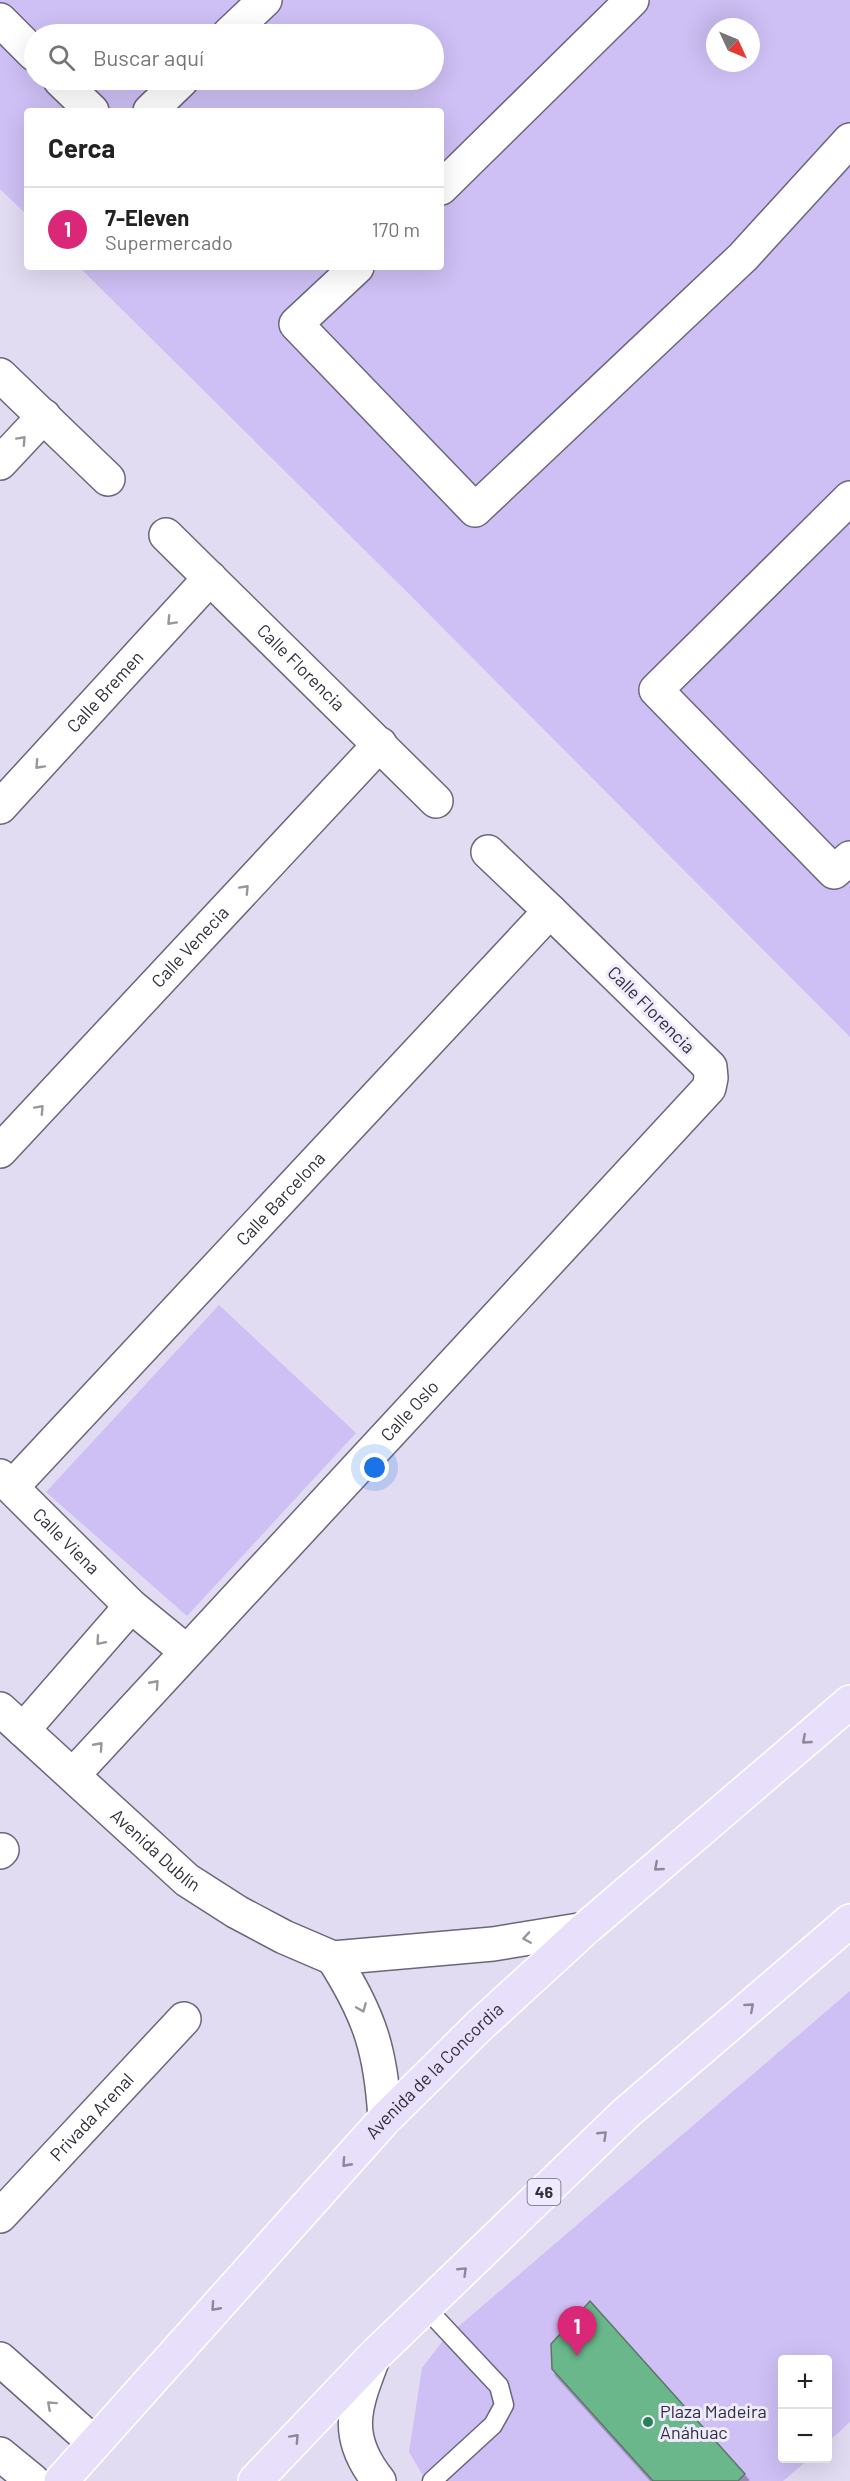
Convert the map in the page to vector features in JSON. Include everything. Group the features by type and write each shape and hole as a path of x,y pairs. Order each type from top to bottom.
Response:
{"main road":[{"name":"Avenida de la Concordia","path":"61,2481 93,2442 386,2119 477,2028 585,1929 850,1702"},
{"name":"46","path":"255,2481 374,2356 625,2114 850,1921"}],"street":[{"path":"240,24 265,0"},
{"path":"444,185 632,0"},
{"path":"0,20 24,44"},
{"path":"70,90 89,108"},
{"path":"153,108 172,90"},
{"path":"354,270 296,324 475,510 743,257 850,140"},
{"path":"0,375 108,479"},
{"path":"0,463 44,416"},
{"path":"850,498 656,690 834,872 850,858"},
{"name":"Calle Florencia","path":"166,536 436,801"},
{"name":"Calle Bremen","path":"0,807 210,578"},
{"name":"Calle Venecia","path":"0,1151 380,744"},
{"name":"Calle Florencia","path":"488,852 710,1067"},
{"name":"Calle Barcelona","path":"6,1482 550,910"},
{"name":"Calle Oslo","path":"73,1775 709,1088 710,1067"},
{"name":"Calle Viena","path":"6,1482 131,1606 186,1651"},
{"path":"12,1719 131,1606"},
{"name":"Avenida Dublín","path":"12,1719 187,1880 237,1912 284,1937 333,1958 493,1944 585,1929"},
{"path":"333,1958 356,1994 372,2034 382,2076 386,2119"},
{"name":"Privada Arenal","path":"0,2216 184,2019"},
{"path":"374,2356 356,2404 356,2438 365,2463 379,2481"},
{"path":"0,2360 93,2442"},
{"path":"0,2454 33,2481"}],"lane":[{"path":"425,2307 499,2386 504,2405 493,2424 432,2481"}],"shaded area":[{"path":"0,0 850,0 850,1037 404,589 82,270 444,270 444,108 24,108 24,212 0,189"},
{"path":"219,1305 356,1433 187,1616 46,1492"},
{"path":"850,1991 850,2422 832,2438 832,2355 778,2355 778,2463 804,2463 783,2481 426,2481 409,2452 422,2368 445,2338"}],"building":[{"name":"Plaza Madeira Anáhuac","path":"590,2301 745,2474 738,2481 653,2481 552,2369 551,2344"}],"place":[{"name":"7-Eleven","path":"577,2356"},
{"name":"Plaza Madeira Anáhuac","path":"648,2422"}]}
